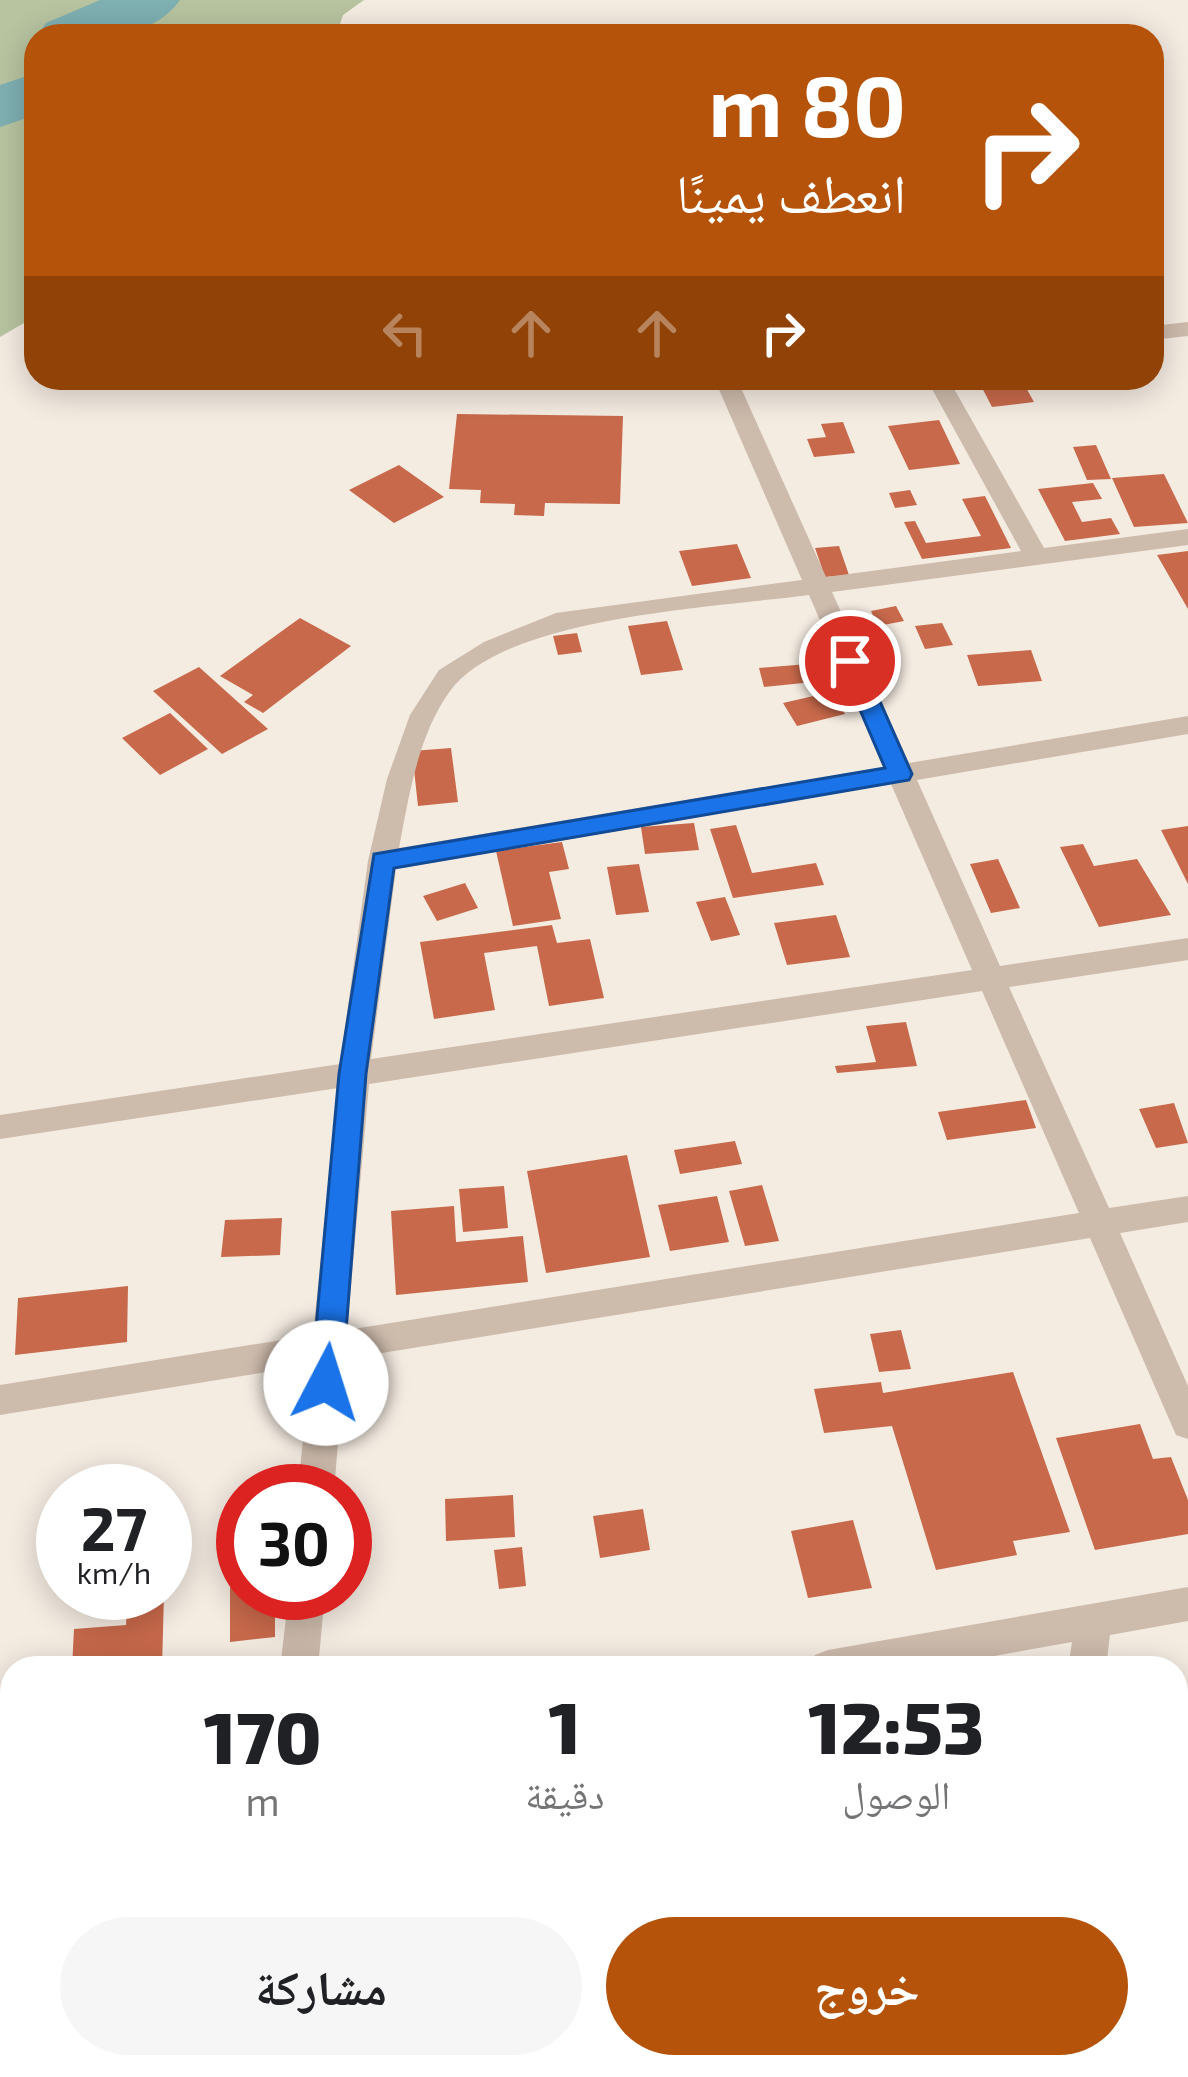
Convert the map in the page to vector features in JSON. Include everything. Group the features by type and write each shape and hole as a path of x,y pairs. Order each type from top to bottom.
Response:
{"street":[{"path":"730,390 1188,1424"},
{"path":"944,390 1037,558"},
{"path":"319,1464 352,1074 382,861 407,746 442,682 490,650 556,621 1188,536"},
{"path":"382,861 1188,725"},
{"path":"0,1127 1188,949"},
{"path":"0,1400 1188,1208"},
{"path":"896,1656 1188,1604"},
{"path":"300,1656 304,1620"},
{"path":"1089,1656 1093,1622"}],"green space":[{"path":"0,0 364,0 343,15 340,24 24,24 24,323 0,337"}],"building":[{"path":"983,390 1027,390 1034,402 992,407"},
{"path":"457,414 623,416 620,504 545,503 544,516 514,515 515,504 480,503 481,490 449,489"},
{"path":"939,420 960,464 909,470 888,426"},
{"path":"843,422 855,453 814,457 807,439 826,437 821,424"},
{"path":"1096,445 1111,479 1087,480 1073,447"},
{"path":"399,465 444,497 394,523 349,490"},
{"path":"1164,474 1188,523 1134,527 1112,478"},
{"path":"1093,483 1102,499 1072,502 1082,522 1111,518 1120,534 1065,541 1038,489"},
{"path":"910,490 917,505 895,508 889,493"},
{"path":"985,496 1011,548 922,559 904,522 915,521 926,543 981,536 962,499"},
{"path":"737,544 751,578 692,586 679,551"},
{"path":"839,546 849,575 825,577 815,548"},
{"path":"1188,551 1188,609 1157,555"},
{"path":"896,606 904,621 878,626 871,611"},
{"path":"300,618 351,646 263,713 244,702 253,695 220,676"},
{"path":"667,621 683,670 641,675 628,626"},
{"path":"942,623 953,645 925,649 915,626"},
{"path":"577,633 582,652 558,655 553,636"},
{"path":"1031,650 1042,681 978,686 967,655"},
{"path":"808,664 813,682 764,687 759,668"},
{"path":"199,667 268,729 222,754 153,691"},
{"path":"831,692 845,714 797,726 783,703"},
{"path":"170,713 208,749 160,775 122,738"},
{"path":"451,748 458,802 418,806 412,751"},
{"path":"694,823 699,850 645,854 641,827"},
{"path":"736,825 752,873 816,863 824,885 733,898 710,829"},
{"path":"1188,826 1188,884 1161,830"},
{"path":"562,842 569,869 549,872 561,919 513,926 496,851"},
{"path":"1083,844 1094,866 1137,859 1171,915 1099,927 1060,847"},
{"path":"998,859 1020,908 991,913 970,864"},
{"path":"639,864 649,912 616,915 607,867"},
{"path":"465,883 478,908 437,921 423,896"},
{"path":"725,897 740,935 711,941 696,902"},
{"path":"836,915 850,957 787,965 774,923"},
{"path":"552,925 557,943 590,939 604,998 549,1006 537,946 484,953 495,1010 434,1019 420,942"},
{"path":"906,1022 917,1066 837,1073 835,1066 876,1062 866,1026"},
{"path":"1026,1100 1036,1128 947,1140 938,1112"},
{"path":"1174,1103 1188,1143 1156,1148 1139,1109"},
{"path":"735,1141 742,1164 680,1174 674,1150"},
{"path":"627,1155 650,1257 546,1273 527,1171"},
{"path":"762,1185 779,1241 745,1246 729,1191"},
{"path":"504,1186 508,1228 463,1232 459,1189"},
{"path":"717,1196 729,1242 670,1251 658,1205"},
{"path":"454,1206 456,1242 523,1236 528,1282 396,1295 391,1211"},
{"path":"282,1218 280,1255 221,1257 225,1220"},
{"path":"128,1286 127,1342 15,1355 18,1298"},
{"path":"901,1330 911,1369 879,1372 870,1334"},
{"path":"1013,1372 1070,1532 1013,1541 1017,1555 936,1570 892,1426 824,1433 814,1389 881,1382 883,1393"},
{"path":"1140,1424 1153,1459 1171,1457 1188,1500 1188,1534 1095,1550 1056,1438"},
{"path":"513,1495 515,1537 446,1541 445,1499"},
{"path":"643,1509 650,1550 600,1558 593,1516"},
{"path":"853,1520 872,1588 808,1598 791,1531"},
{"path":"522,1547 526,1586 499,1589 494,1550"},
{"path":"126,1620 163,1620 162,1656 73,1656 74,1629 126,1625"},
{"path":"230,1620 275,1620 275,1637 230,1642"}],"waterway":[{"path":"95,24 150,0"},
{"path":"0,108 24,97"}],"route":[{"path":"326,1383 352,1074 382,861 900,774 850,661"}]}
